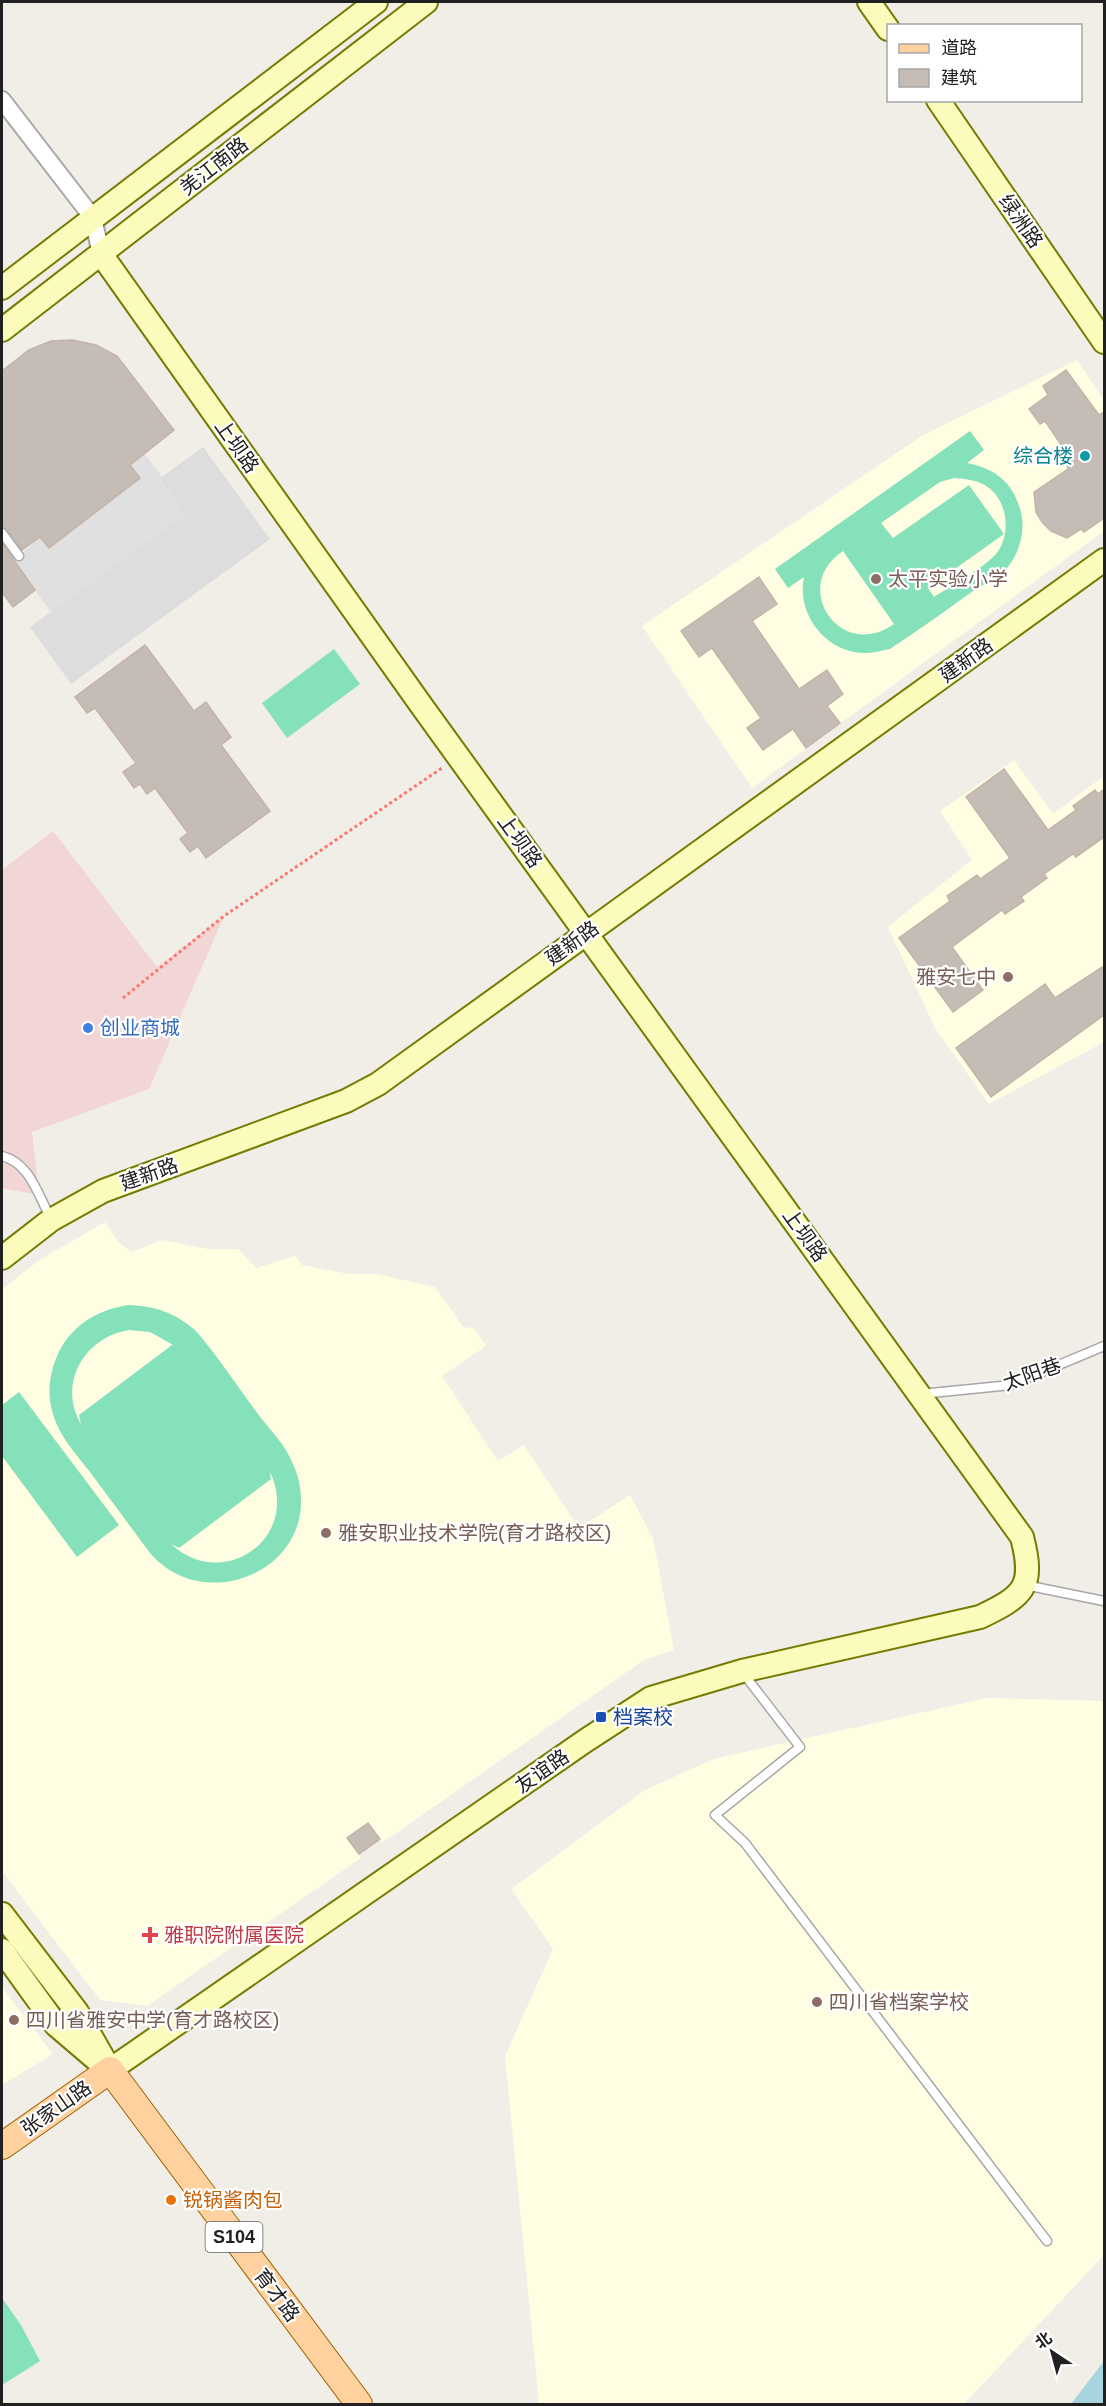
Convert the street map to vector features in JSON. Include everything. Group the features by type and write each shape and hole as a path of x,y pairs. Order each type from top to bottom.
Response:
{"main road":[{"name":"张家山路","path":"2,2145 110,2070"},
{"name":"育才路","path":"110,2070 359,2404"}],"street":[{"name":"羌江南路","path":"2,288 376,2"},
{"name":"羌江南路","path":"2,330 426,2"},
{"path":"869,2 887,28"},
{"name":"上坝路","path":"2,100 93,218 101,254 459,757 1022,1537 1028,1562 1024,1585"},
{"name":"绿洲路","path":"939,102 1104,342"},
{"name":"建新路","path":"2,1258 51,1220 103,1191 346,1101 378,1084 1104,560"},
{"name":"友谊路","path":"110,2070 585,1740 651,1698 742,1671 980,1617 1010,1602 1019,1594 1024,1585"},
{"name":"育才路","path":"2,1914 77,2012 110,2070"},
{"name":"育才路","path":"2,1950 57,2025 110,2070"}],"lane":[{"path":"2,533 18,556"},
{"path":"2,1156 14,1159 27,1172 51,1220"},
{"name":"太阳巷","path":"920,1394 1011,1385 1104,1346"},
{"path":"1024,1585 1104,1601"},
{"path":"742,1671 800,1748 715,1815 745,1843 1047,2241"}],"path":[{"path":"123,998 224,916 459,757"}],"shaded area":[{"name":"太平实验小学","path":"1077,360 1104,400 1104,531 752,788 642,626 923,435"},
{"path":"203,447 270,539 71,684 30,627 184,515 159,479"},
{"path":"144,453 162,477 159,480 184,515 51,612 15,563 19,556 40,537 49,548 139,478 130,465"},
{"name":"雅安七中","path":"1014,760 1053,814 1104,776 1104,1042 989,1104 935,1028 888,927 972,860 940,811"},
{"name":"创业商城","path":"53,831 157,967 224,916 149,1089 32,1132 39,1195 2,1188 2,870"},
{"name":"雅安职业技术学院(育才路校区)","path":"105,1222 118,1242 132,1252 162,1240 208,1249 238,1249 256,1268 295,1256 302,1265 349,1274 377,1274 435,1287 464,1328 473,1327 486,1346 442,1376 498,1461 524,1445 579,1528 630,1495 653,1538 674,1650 644,1660 382,1843 368,1823 347,1838 361,1858 147,2006 100,2000 2,1871 2,1289 41,1259"},
{"name":"四川省档案学校","path":"987,1698 1104,1701 1104,2255 964,2404 539,2404 505,2056 553,1949 511,1889 645,1790 713,1759"},
{"name":"四川省雅安中学(育才路校区)","path":"2,1987 53,2054 2,2085"}],"green space":[{"path":"970,431 984,450 967,463 984,468 1004,481 1010,487 1021,511 1021,537 1016,553 1007,568 890,649 870,653 852,652 827,639 810,618 805,605 804,577 788,588 775,569","holes":["954,478 981,483 996,494 1001,502 1006,521 1004,539 1000,548 989,560 934,597 928,588 1004,534 969,485 893,538 881,523 940,482","843,551 894,624 874,633 856,634 840,627 828,615 821,600 821,583 828,566"]},
{"path":"334,649 360,684 287,738 262,703"},
{"path":"129,1305 156,1309 180,1319 195,1330 289,1455 300,1485 300,1517 290,1542 272,1562 250,1575 225,1582 198,1581 172,1572 150,1553 59,1430 50,1397 50,1380 57,1356 67,1339 82,1324 90,1318","holes":["129,1330 150,1332 175,1346 172,1345 79,1415 81,1424 74,1408 72,1393 74,1378 80,1364 88,1352 100,1342 113,1334","270,1472 277,1496 275,1518 266,1536 252,1551 234,1560 213,1563 192,1558 171,1544 179,1548 271,1479"]},
{"path":"19,1392 119,1525 77,1557 2,1456 2,1405"},
{"path":"2,2298 21,2325 40,2361 2,2385"}],"water":[{"path":"1104,2361 1104,2404 1071,2404"}],"building":[{"path":"72,340 96,345 117,356 174,430 130,465 140,478 49,548 40,537 22,550 7,529 2,527 2,371 29,350 51,341"},
{"name":"综合楼","path":"1066,370 1099,415 1104,412 1104,518 1084,532 1081,529 1067,538 1051,531 1036,512 1034,492 1068,469 1064,449 1045,421 1040,424 1029,409 1048,395 1043,386"},
{"path":"2,543 35,590 13,607 2,592"},
{"path":"759,577 777,604 752,621 799,689 827,670 843,694 827,706 840,723 806,748 793,729 763,750 747,728 761,718 712,648 699,657 681,631"},
{"path":"145,645 194,711 206,702 231,737 221,745 270,811 206,858 198,846 190,852 180,839 188,833 155,788 147,794 140,784 134,788 123,772 136,763 95,708 87,713 75,697"},
{"path":"1004,769 1048,830 1076,810 1073,806 1095,790 1098,794 1104,789 1104,837 1076,857 1073,854 1044,874 1047,878 1021,897 1024,901 1005,914 1002,910 952,947 983,990 953,1012 899,938 950,901 947,896 977,875 980,879 1010,858 966,797"},
{"path":"1104,966 1104,1015 991,1097 956,1048 1045,984 1055,998"},
{"path":"368,1823 380,1839 359,1854 347,1838"}],"place":[{"name":"综合楼","path":"1085,456"},
{"name":"太平实验小学","path":"876,579"},
{"name":"雅安七中","path":"1008,977"},
{"name":"创业商城","path":"88,1028"},
{"name":"雅安职业技术学院(育才路校区)","path":"326,1533"},
{"name":"档案校","path":"601,1717"},
{"name":"雅职院附属医院","path":"150,1935"},
{"name":"四川省档案学校","path":"817,2002"},
{"name":"四川省雅安中学(育才路校区)","path":"14,2020"},
{"name":"锐锅酱肉包","path":"171,2200"}]}
